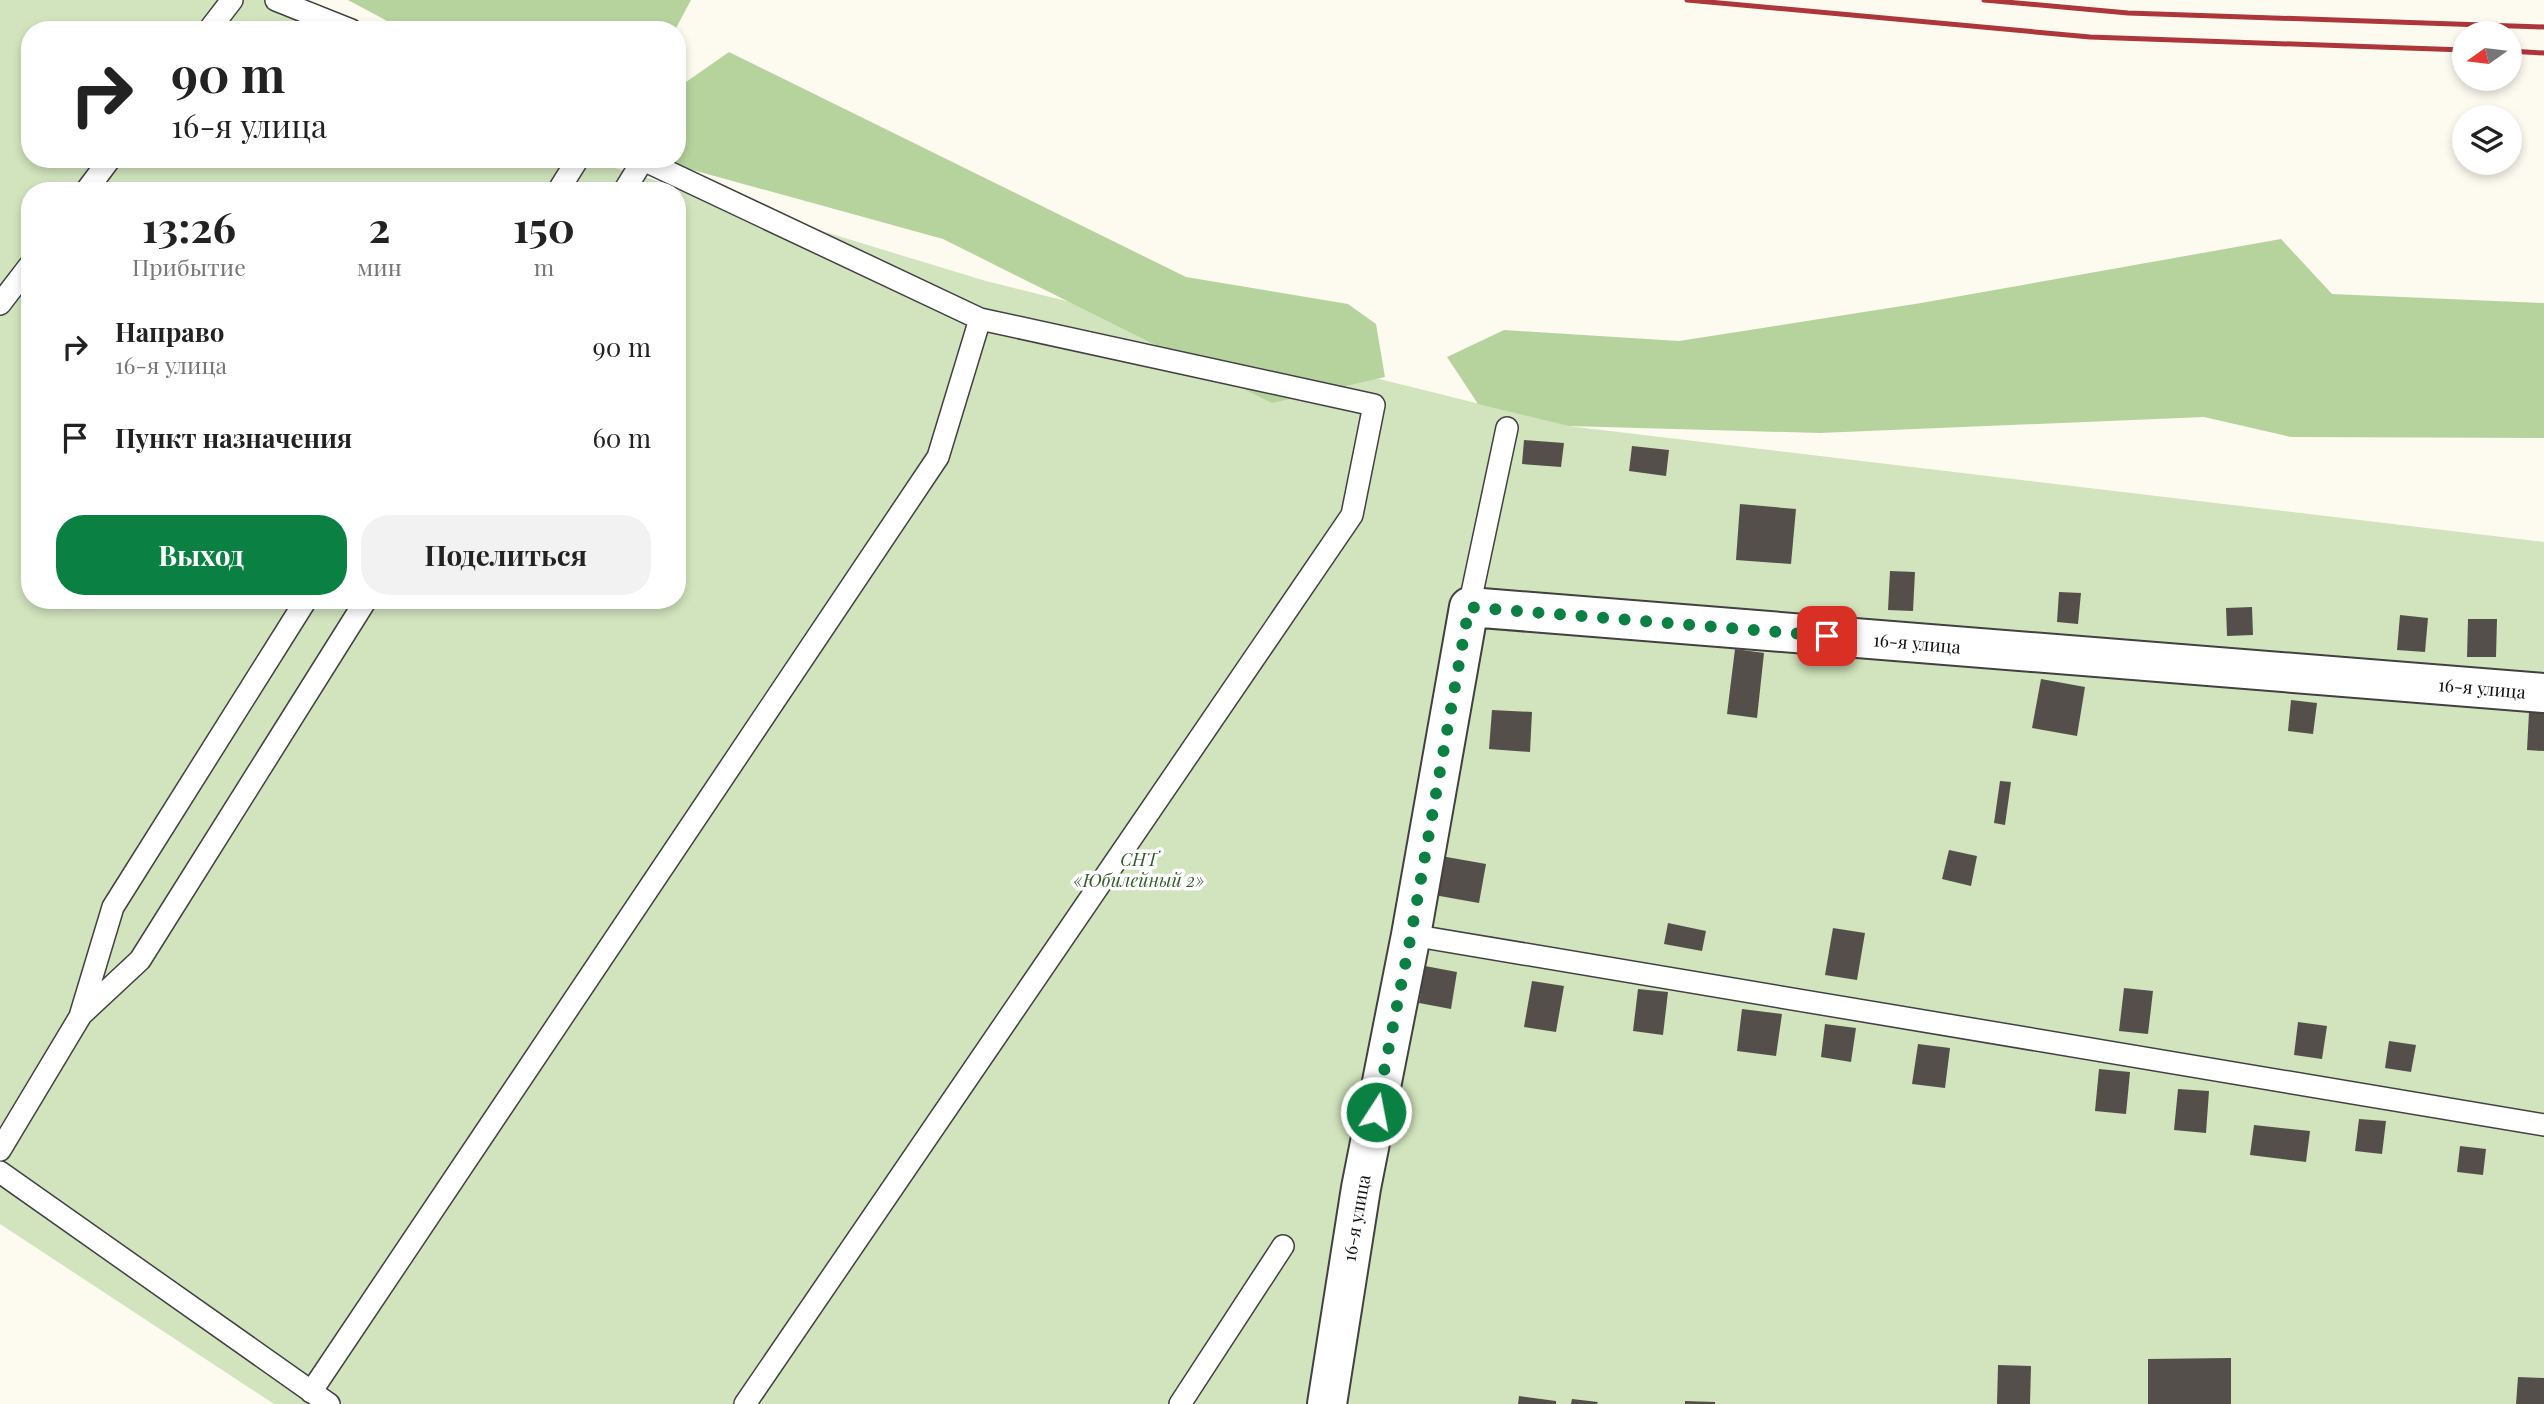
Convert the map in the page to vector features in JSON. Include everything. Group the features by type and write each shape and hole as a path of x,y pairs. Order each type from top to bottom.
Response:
{"street":[{"name":"16-я улица","path":"1327,1404 1361,1188 1411,935 1469,607 2544,693"}],"lane":[{"path":"216,21 232,0"},
{"path":"276,0 328,21"},
{"path":"659,168 980,319 1374,405 1352,515 745,1404"},
{"path":"0,304 21,277"},
{"path":"0,1172 320,1398 938,457 980,319"},
{"path":"1469,607 1507,428"},
{"path":"0,1150 81,1015 113,907 300,609"},
{"path":"81,1015 140,960 360,609"},
{"path":"1411,935 2544,1125"},
{"path":"1180,1404 1283,1246"}],"green space":[{"name":"СНТ «Юбилейный 2»","path":"0,0 296,0 334,21 21,21 21,168 615,168 661,182 21,182 21,609 686,609 686,190 986,281 1568,426 2544,542 2544,1404 274,1404 0,1224"},
{"path":"348,0 691,0 680,21 387,21"},
{"path":"729,52 1186,277 1348,304 1376,324 1385,377 1272,403 943,239 686,168 686,82"},
{"path":"2281,239 2332,294 2544,303 2544,438 2291,437 2204,417 1820,433 1568,426 1478,404 1447,357 1504,330 1679,341 1921,303"}],"building":[{"path":"1524,440 1564,443 1561,467 1522,464"},
{"path":"1632,446 1669,450 1666,476 1629,471"},
{"path":"1740,504 1796,509 1791,564 1736,560"},
{"path":"1890,571 1915,572 1913,611 1888,610"},
{"path":"2059,592 2081,593 2078,624 2057,622"},
{"path":"2252,607 2253,635 2227,636 2226,608"},
{"path":"2400,615 2428,618 2425,652 2397,650"},
{"path":"2468,619 2497,619 2496,657 2467,657"},
{"path":"1735,649 1764,653 1757,718 1727,714"},
{"path":"2041,679 2085,687 2077,736 2032,728"},
{"path":"2291,700 2317,703 2313,734 2288,731"},
{"path":"1492,710 1532,712 1530,752 1489,749"},
{"path":"2529,712 2544,713 2544,751 2527,750"},
{"path":"2000,781 2011,782 2005,825 1994,823"},
{"path":"1949,850 1977,856 1971,886 1942,879"},
{"path":"1441,856 1486,864 1479,903 1434,895"},
{"path":"1668,923 1706,931 1702,951 1664,944"},
{"path":"1833,928 1865,933 1857,980 1825,975"},
{"path":"1425,966 1457,972 1451,1009 1419,1003"},
{"path":"1532,981 1564,986 1556,1032 1524,1027"},
{"path":"2124,988 2153,991 2148,1034 2119,1031"},
{"path":"1638,989 1668,992 1663,1035 1633,1031"},
{"path":"1742,1009 1782,1014 1776,1056 1737,1051"},
{"path":"2298,1022 2327,1026 2322,1059 2294,1055"},
{"path":"1825,1024 1856,1028 1851,1062 1821,1057"},
{"path":"2389,1041 2416,1045 2411,1072 2385,1068"},
{"path":"1918,1044 1950,1048 1945,1088 1912,1084"},
{"path":"2099,1069 2130,1072 2126,1114 2095,1111"},
{"path":"2178,1089 2209,1091 2206,1133 2174,1130"},
{"path":"2359,1119 2386,1121 2382,1154 2355,1151"},
{"path":"2254,1125 2310,1131 2306,1162 2250,1155"},
{"path":"2460,1146 2486,1149 2483,1175 2457,1172"},
{"path":"2231,1358 2231,1404 2148,1404 2148,1359"},
{"path":"1998,1365 2031,1366 2030,1404 1997,1404"},
{"path":"2518,1377 2544,1378 2544,1404 2516,1404"},
{"path":"1519,1396 1556,1401 1556,1404 1518,1404"},
{"path":"1572,1399 1598,1402 1571,1404"},
{"path":"1685,1401 1715,1402 1715,1404 1685,1404"}],"railway":[{"path":"1687,0 2090,37 2452,50"},
{"path":"1984,0 2128,13 2544,27"},
{"path":"2522,52 2544,53"}],"route":[{"path":"1376,1112 1411,935 1469,607 1827,636"}]}
